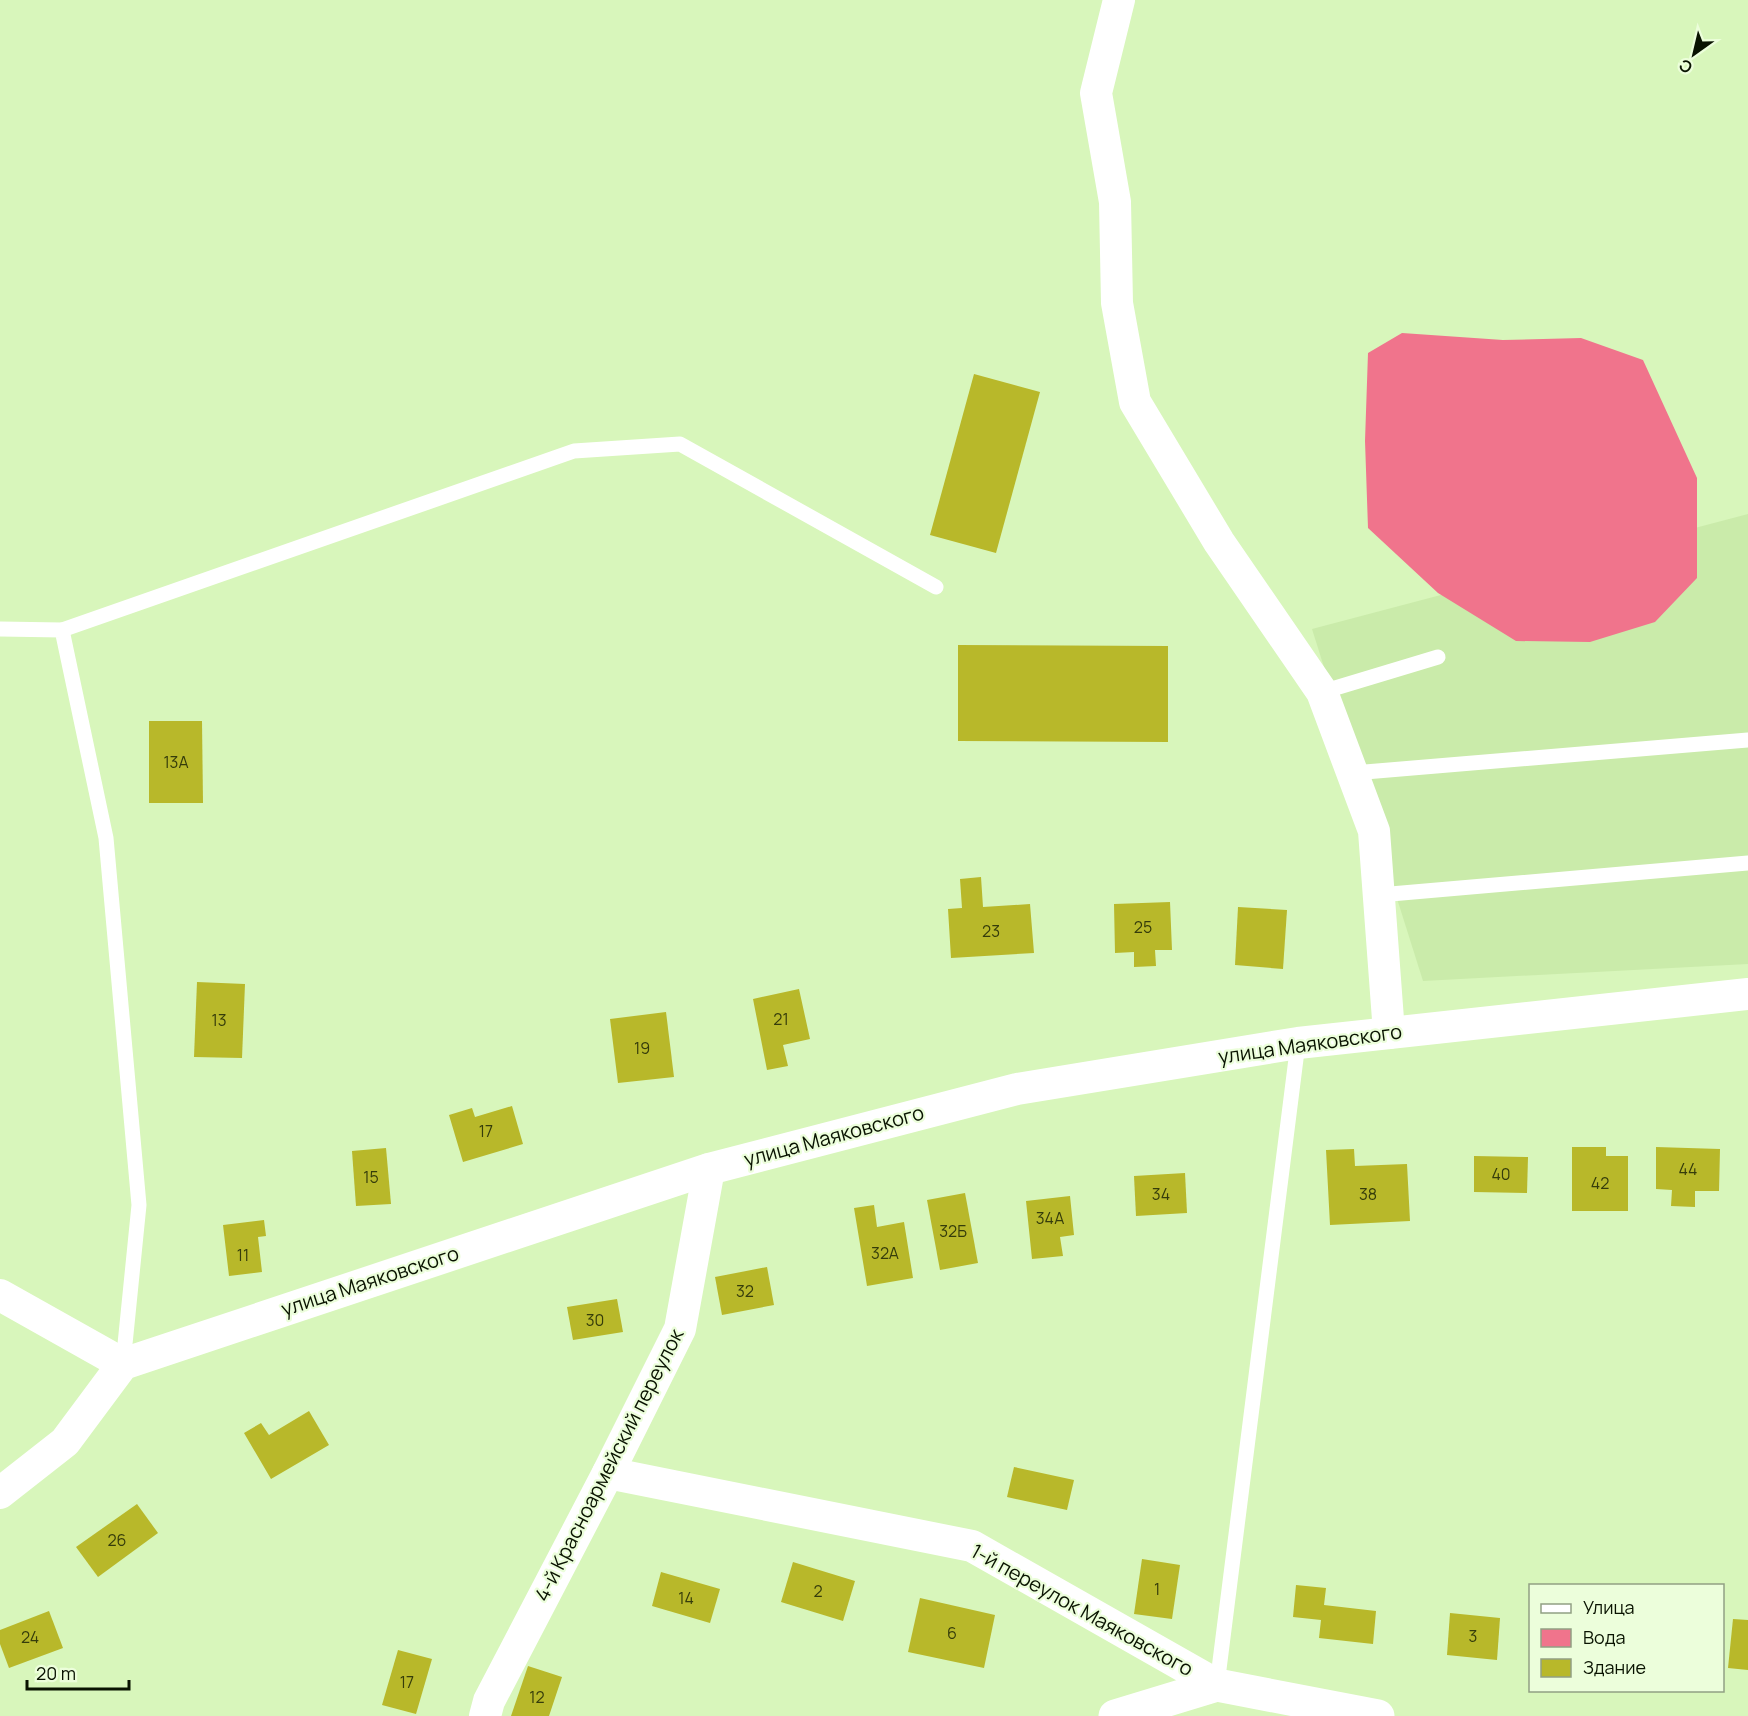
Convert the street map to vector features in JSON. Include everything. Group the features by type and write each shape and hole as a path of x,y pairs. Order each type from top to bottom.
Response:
{"street":[{"path":"1119,0 1096,93 1115,202 1117,303 1135,402 1219,542 1322,692 1374,831 1389,1033"},
{"name":"улица Маяковского","path":"123,1364 709,1169 1017,1089 1298,1043 1748,994"},
{"name":"4-й Красноармейский переулок","path":"484,1716 494,1691 680,1329 709,1169"},
{"path":"0,1295 123,1364 65,1442 0,1493"},
{"name":"1-й переулок Маяковского","path":"608,1473 972,1546 1217,1685 1378,1716"},
{"path":"1115,1716 1217,1685"}],"lane":[{"path":"0,629 62,630 574,452 680,444 936,587"},
{"path":"62,630 106,838 139,1205 123,1364"},
{"path":"1322,692 1438,657"},
{"path":"1353,773 1748,740"},
{"path":"1379,895 1748,863"},
{"path":"1217,1685 1298,1043"}],"shaded area":[{"path":"1748,514 1748,964 1423,981 1312,629"}],"water":[{"path":"1402,333 1503,340 1581,338 1643,360 1697,478 1697,578 1655,622 1590,642 1516,641 1438,593 1368,528 1365,441 1368,353"}],"building":[{"path":"974,374 1040,392 996,553 930,535"},
{"path":"958,645 1168,646 1168,742 958,741"},
{"path":"149,721 202,721 203,803 149,803"},
{"path":"981,877 983,907 1030,904 1034,953 951,958 948,909 962,908 960,879"},
{"path":"1170,902 1172,950 1155,950 1156,966 1134,967 1134,952 1115,953 1114,904"},
{"path":"1238,907 1287,910 1283,969 1235,965"},
{"path":"197,982 245,984 242,1058 194,1057"},
{"path":"799,989 810,1039 783,1045 788,1066 767,1070 753,999"},
{"path":"666,1012 674,1077 618,1083 610,1019"},
{"path":"512,1106 523,1144 463,1162 449,1115 472,1108 475,1117"},
{"path":"1572,1147 1606,1147 1606,1156 1628,1156 1628,1211 1572,1211"},
{"path":"1656,1147 1720,1149 1719,1191 1695,1191 1695,1207 1671,1206 1672,1190 1656,1189"},
{"path":"386,1148 391,1204 356,1206 352,1151"},
{"path":"1354,1149 1355,1166 1407,1164 1410,1221 1330,1225 1326,1150"},
{"path":"1474,1156 1528,1157 1527,1193 1474,1192"},
{"path":"1185,1173 1187,1213 1136,1216 1134,1176"},
{"path":"965,1193 978,1263 940,1270 927,1200"},
{"path":"1070,1196 1074,1235 1060,1237 1063,1256 1032,1259 1026,1201"},
{"path":"874,1205 877,1227 904,1222 913,1278 867,1286 854,1208"},
{"path":"264,1220 266,1236 258,1237 262,1272 229,1276 223,1225"},
{"path":"767,1267 774,1305 722,1315 715,1277"},
{"path":"617,1299 623,1332 573,1340 567,1307"},
{"path":"309,1411 329,1445 271,1479 244,1433 261,1423 269,1435"},
{"path":"1014,1467 1074,1480 1067,1510 1007,1497"},
{"path":"137,1504 158,1533 98,1577 76,1547"},
{"path":"1142,1559 1180,1565 1172,1619 1134,1614"},
{"path":"793,1562 855,1581 843,1621 781,1602"},
{"path":"661,1572 720,1589 710,1623 652,1606"},
{"path":"1296,1585 1326,1588 1324,1605 1376,1611 1373,1644 1319,1638 1321,1620 1293,1617"},
{"path":"920,1598 995,1615 984,1668 908,1652"},
{"path":"49,1611 63,1648 9,1668 0,1644 0,1630"},
{"path":"1450,1613 1500,1618 1497,1660 1447,1655"},
{"path":"1733,1619 1748,1620 1748,1670 1728,1668"},
{"path":"398,1650 432,1659 416,1714 382,1705"},
{"path":"528,1666 562,1677 549,1716 511,1716"}]}
